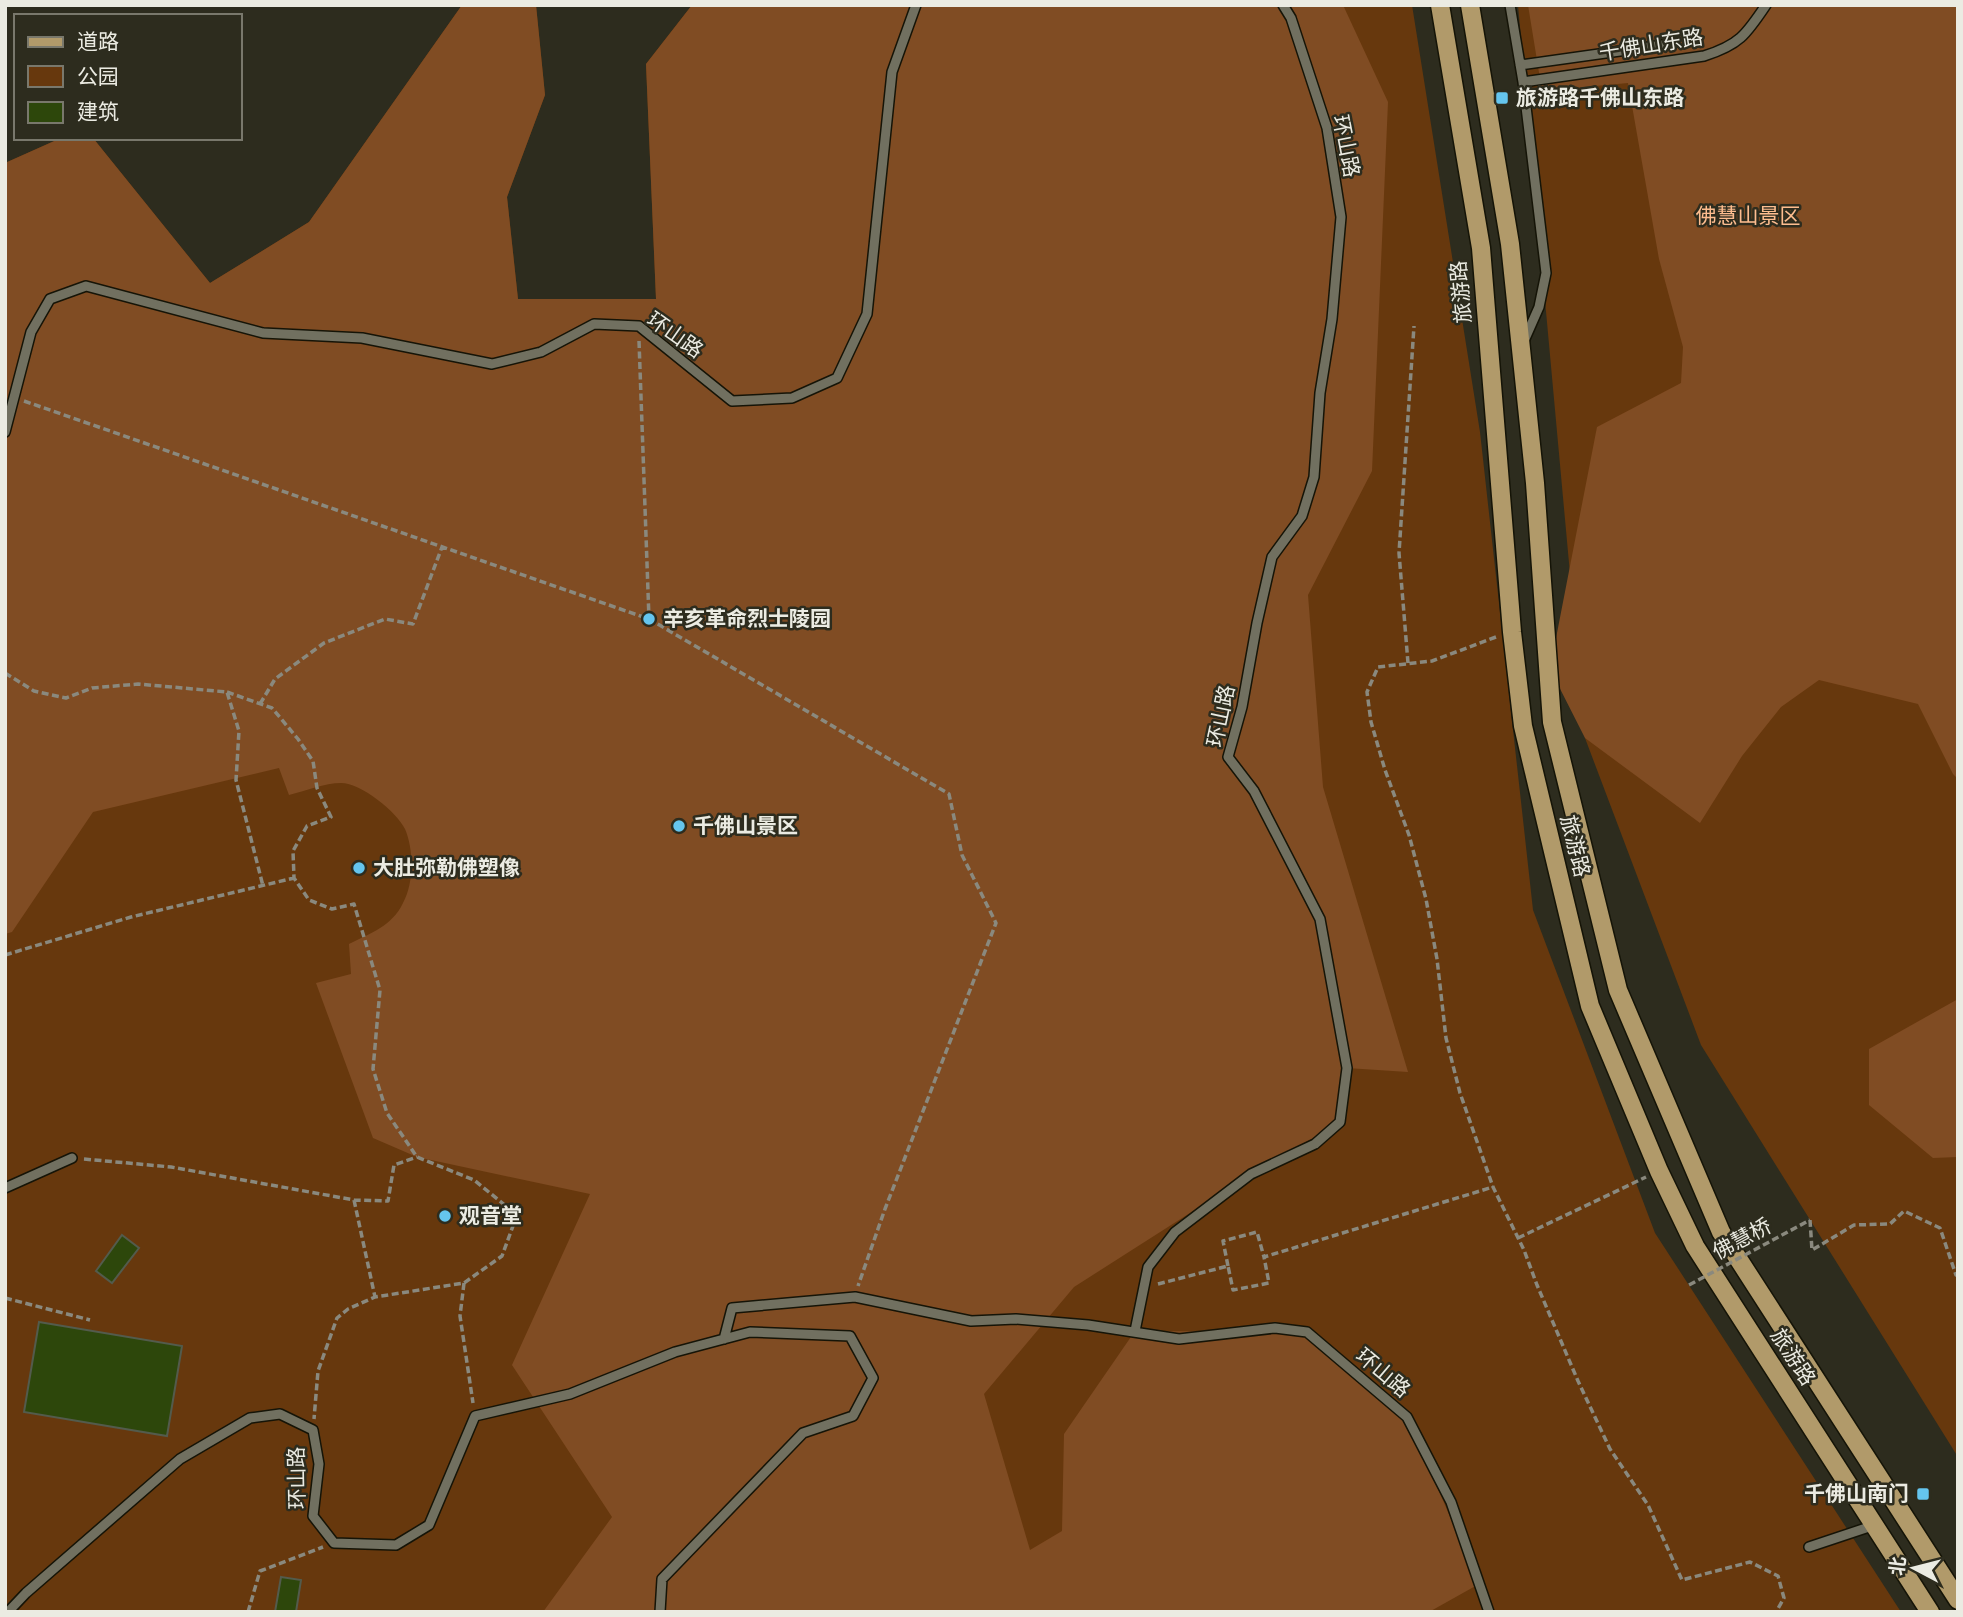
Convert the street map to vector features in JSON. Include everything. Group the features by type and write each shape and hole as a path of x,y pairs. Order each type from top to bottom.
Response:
{"main road":[{"name":"旅游路","path":"1440,5 1481,248 1512,632 1523,726 1590,1006 1659,1171 1695,1246 1930,1612"},
{"name":"旅游路","path":"1470,5 1510,244 1535,483 1552,722 1618,990 1721,1232 1958,1600"}],"lane":[{"name":"环山路","path":"5,432 31,332 50,299 86,286 263,333 362,338 492,363 541,352 594,324 639,326 732,401 792,398 837,378 867,314 892,72 916,5"},
{"name":"环山路","path":"1135,1331 1147,1267 1175,1232 1251,1174 1315,1144 1340,1122 1347,1068 1320,919 1254,791 1228,757 1242,706 1272,557 1303,516 1314,477 1320,393 1332,319 1341,217 1328,128 1291,18 1283,5"},
{"path":"1510,5 1546,273 1539,307 1521,349"},
{"name":"千佛山东路","path":"1522,82 1704,57 1728,49 1749,30 1766,5"},
{"path":"1520,65 1670,44"},
{"path":"5,1188 72,1158"},
{"name":"环山路","path":"724,1339 732,1308 855,1297 971,1321 1016,1319 1135,1331 1179,1339 1275,1328 1307,1332 1406,1417 1451,1502 1489,1612"},
{"path":"334,1543 396,1545 429,1525 475,1416 570,1394 675,1352 750,1332 850,1336 873,1378 853,1416 803,1433 662,1579 660,1612"},
{"name":"环山路","path":"8,1612 26,1593 180,1459 250,1418 280,1414 313,1430 319,1464 313,1516 334,1543"},
{"path":"1809,1547 1875,1525"}],"path":[{"path":"639,326 649,619"},
{"path":"1408,663 1399,552 1414,326"},
{"path":"15,398 649,619 949,794 962,855 996,923 885,1209 855,1297"},
{"path":"260,704 275,679 324,643 385,619 413,624 442,547"},
{"path":"1512,632 1432,661 1378,667 1367,692 1371,722 1409,835 1426,898 1437,959 1446,1038 1460,1093 1493,1187 1518,1238 1578,1381 1610,1449 1648,1505 1682,1580 1750,1562 1778,1576 1784,1598 1776,1612"},
{"path":"5,673 34,691 66,698 92,688 138,684 227,692 272,708 313,761 317,788 331,817 307,826 293,850 294,878 309,900 332,909 354,904 380,990 373,1069 387,1113 417,1157 474,1180 517,1214 502,1255 464,1283 375,1297 348,1309 337,1318 318,1371 313,1430"},
{"path":"227,692 239,732 236,780 263,886"},
{"path":"5,955 131,917 294,878"},
{"path":"72,1158 171,1167 354,1200 388,1201 394,1165 417,1157"},
{"path":"1518,1238 1659,1171"},
{"path":"1264,1257 1493,1187"},
{"path":"354,1200 375,1297"},
{"name":"佛慧桥","path":"1689,1285 1810,1220 1812,1250 1854,1225 1890,1224 1904,1211 1940,1228 1958,1275"},
{"path":"1257,1231 1264,1257 1269,1283 1233,1290 1223,1241 1257,1231"},
{"path":"1143,1288 1228,1266"},
{"path":"464,1283 460,1315 475,1416"},
{"path":"5,1298 90,1320"},
{"path":"248,1612 260,1571 334,1543"}],"green space":[{"name":"千佛山景区","path":"462,5 536,5 545,95 507,197 518,299 656,299 646,64 692,5 1412,5 1480,432 1533,910 1655,1233 1901,1612 5,1612 5,163 57,140 95,140 210,283 309,222"},
{"name":"千佛山景区","path":"462,5 536,5 545,95 507,197 518,299 656,299 646,64 692,5 1343,5 1388,102 1372,471 1308,595 1323,787 1408,1072 1347,1068 1340,1122 1251,1174 1074,1287 984,1394 1030,1550 1062,1531 1064,1434 1135,1331 1307,1332 1407,1417 1479,1584 1429,1612 543,1612 612,1517 512,1365 590,1194 417,1157 373,1138 316,983 351,974 349,944 387,923 403,903 412,866 408,837 401,822 378,800 349,784 328,784 289,795 279,768 93,812 12,932 5,934 5,163 57,140 95,140 210,283 309,222"},
{"name":"佛慧山景区","path":"1518,5 1958,5 1958,1457 1701,1045 1585,738"},
{"path":"1528,5 1958,5 1958,779 1918,704 1819,680 1781,707 1742,756 1700,823 1585,738 1550,669 1597,427 1681,383 1683,347 1659,259 1628,83 1542,91"},
{"path":"1958,999 1958,1157 1933,1158 1869,1105 1869,1049"}],"building":[{"path":"122,1235 139,1248 112,1283 96,1271"},
{"path":"39,1322 182,1346 167,1436 24,1412"},
{"path":"281,1577 301,1580 296,1612 275,1612"}],"place":[{"name":"旅游路千佛山东路","path":"1502,98"},
{"name":"辛亥革命烈士陵园","path":"649,619"},
{"name":"千佛山景区","path":"679,826"},
{"name":"大肚弥勒佛塑像","path":"359,868"},
{"name":"观音堂","path":"445,1216"},
{"name":"千佛山南门","path":"1923,1494"}]}
